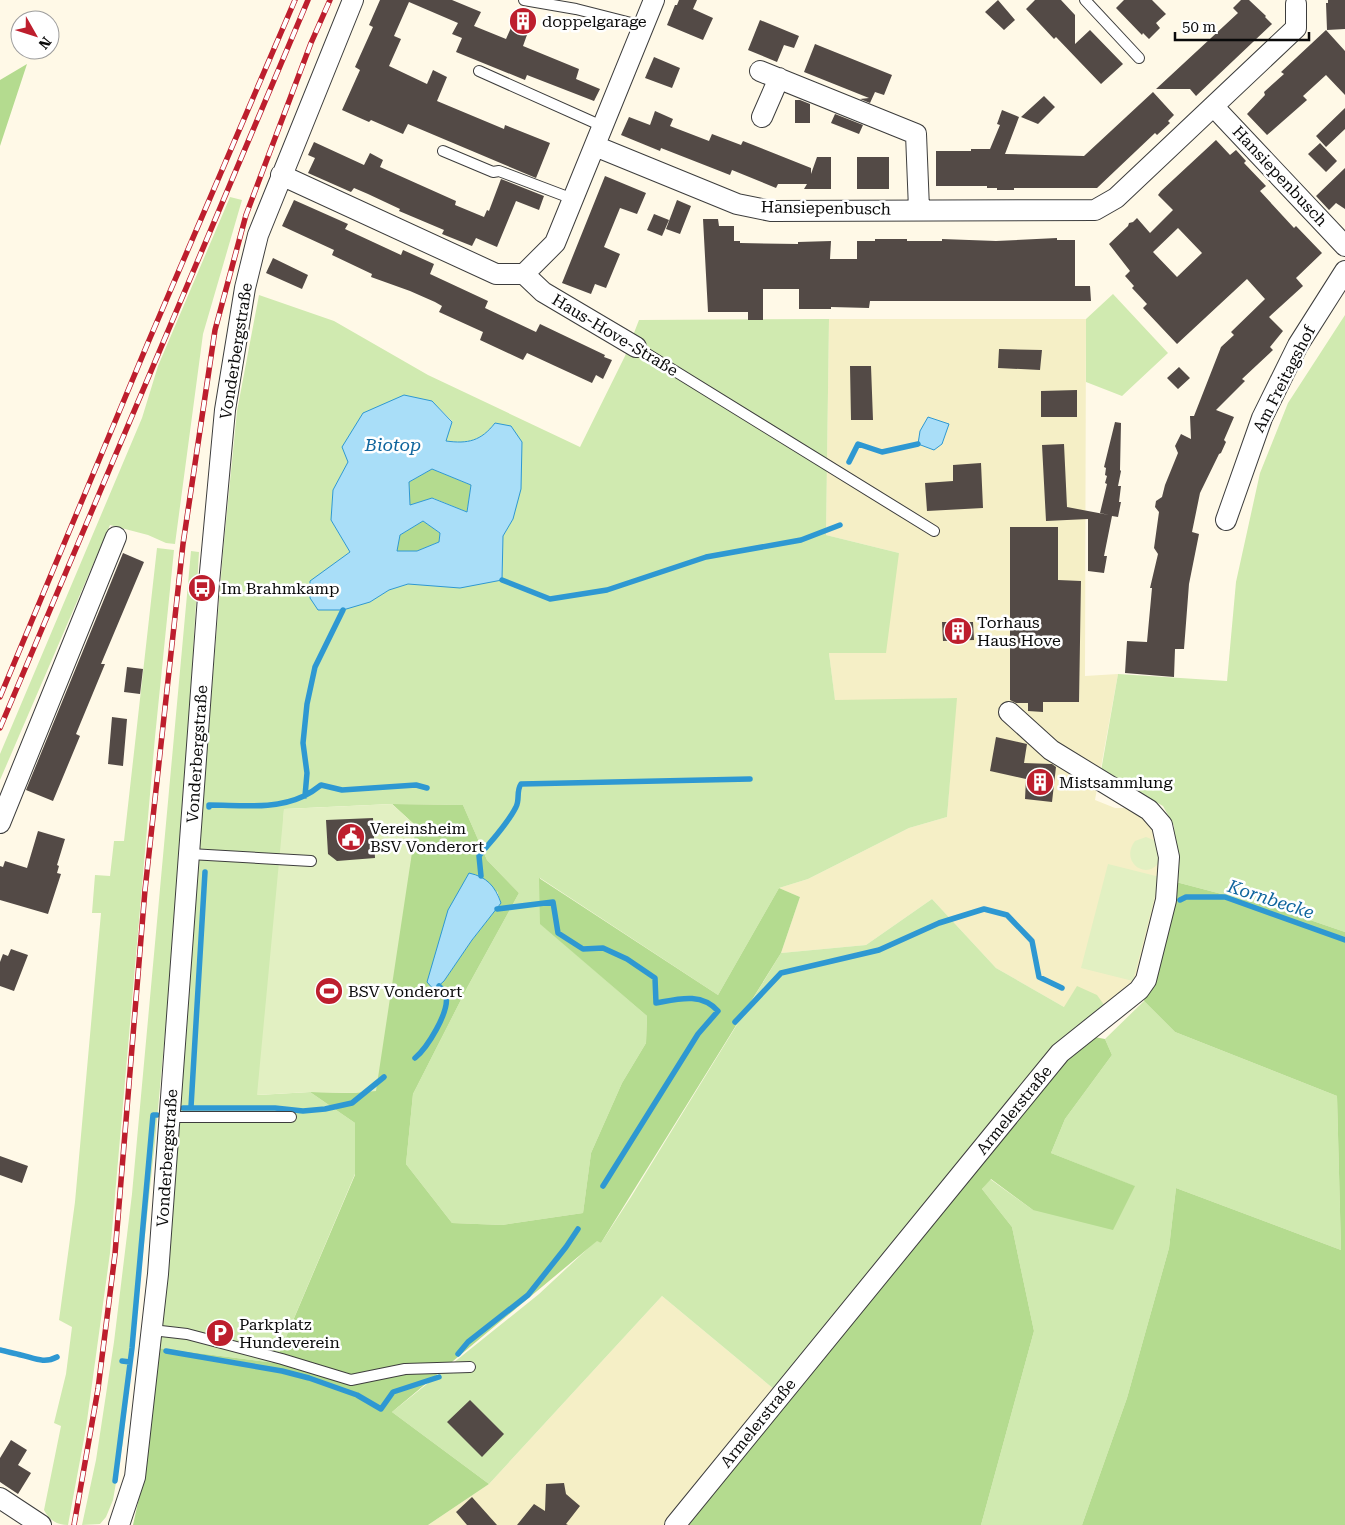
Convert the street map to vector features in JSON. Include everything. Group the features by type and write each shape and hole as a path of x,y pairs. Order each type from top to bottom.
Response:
{"street":[{"name":"Vonderbergstraße","path":"118,1525 135,1477 158,1274 209,583 225,410 245,288 258,235 353,0"},
{"path":"281,175 496,274 524,274 555,243 654,0"},
{"name":"Hansiepenbusch","path":"595,146 737,204 771,211 919,209 1095,210 1116,198 1296,28 1293,1"},
{"path":"760,71 916,134 919,209"},
{"path":"762,117 779,78"},
{"name":"Hansiepenbusch","path":"1214,107 1345,246"},
{"name":"Am Freitagshof","path":"1226,520 1262,418 1298,345 1345,271"},
{"name":"Haus-Hove-Straße","path":"524,274 543,292 636,347"},
{"path":"0,823 116,537"},
{"name":"Armelerstraße","path":"675,1525 1060,1053 1139,990 1146,980 1166,900 1170,857 1162,825 1149,810 1051,750 1009,712"},
{"path":"0,1498 41,1525"}],"lane":[{"path":"524,0 576,9 643,26"},
{"path":"1085,0 1139,58"},
{"path":"479,71 602,126"},
{"path":"443,151 493,172 500,171 573,199"},
{"name":"Haus-Hove-Straße","path":"636,347 934,531"},
{"path":"190,854 311,861"},
{"path":"170,1117 291,1117"},
{"path":"152,1330 187,1334 282,1359 351,1380 406,1369 470,1367"}],"shaded area":[{"path":"829,319 1086,319 1085,676 1118,674 1095,800 1115,808 1129,808 1150,815 1165,863 1141,977 1107,1009 1064,1007 996,968 932,899 866,945 781,953 800,897 779,888 808,879 909,828 947,817 956,698 835,701 829,653 899,553 826,535"},
{"path":"662,1296 775,1390 667,1525 428,1525 489,1484"}],"green space":[{"path":"27,64 0,146 0,80"},
{"path":"230,197 242,200 203,334 175,544 166,543 148,535 110,525 0,780 0,754 142,418 158,366"},
{"path":"1113,294 1168,353 1122,396 1086,382 1086,319"},
{"path":"259,295 334,321 428,375 580,447 625,356 639,320 829,319 826,535 899,553 886,653 829,653 835,700 957,698 947,817 909,828 808,879 779,888 718,995 540,878 541,924 647,1016 646,1043 622,1083 591,1153 583,1213 502,1225 452,1223 406,1164 413,1094 468,986 519,893 487,860 463,805 392,804 284,809 282,858 258,1095 310,1092 355,1123 355,1174 275,1363 158,1348 223,552 237,411","holes":["432,401 452,421 445,441 467,442 479,438 495,423 522,442 513,519 503,536 502,580 408,584 389,590 370,602 333,565 350,552 331,520 333,490 348,462"]},
{"path":"1345,315 1345,932 1275,908 1176,882 1174,826 1163,806 1101,771 1118,674 1227,681 1236,582 1260,473 1288,403"},
{"path":"432,469 471,485 467,512 433,498 410,505 409,482"},
{"path":"423,521 440,533 439,542 417,551 396,551 400,535"},
{"path":"157,548 174,550 155,737 110,1253 86,1428 68,1525 64,1525 51,1519 44,1510 61,1426 54,1423 66,1374 72,1327 59,1320 75,1202 101,913 92,913 95,875 110,876 114,841 124,841"},
{"path":"191,551 199,552 180,872 155,1141 123,1442 113,1500 106,1517 100,1524 82,1525 96,1460 114,1342 132,1194"},
{"path":"392,804 463,805 487,860 519,893 468,986 413,1094 406,1164 452,1223 502,1225 583,1213 591,1153 622,1083 646,1043 647,1016 540,924 539,878 718,995 779,888 800,897 781,953 601,1243 597,1241 392,1412 489,1484 428,1525 133,1525 145,1471 158,1348 275,1363 355,1175 355,1123 310,1092 356,1093 405,891 416,826","holes":["497,891 501,903 472,940 444,981"]},
{"name":"BSV Vonderort","path":"392,804 416,826 376,1091 257,1095 284,809"},
{"path":"1146,837 1156,841 1160,861 1155,867 1148,870 1137,867 1132,862 1130,856 1135,841"},
{"path":"1108,864 1160,877 1133,981 1081,968"},
{"path":"1176,882 1275,908 1345,932 1345,1525 1082,1525 1127,1398 1169,1248 1176,1188 1341,1250 1337,1096 1175,1032 1144,1001"},
{"path":"932,899 996,968 1064,1007 1077,986 1097,995 1107,1009 775,1390 662,1296 489,1484 392,1412 539,1294 597,1240 601,1243 781,953 866,945"},
{"path":"1144,1001 1175,1032 1337,1096 1341,1250 1176,1188 1169,1248 1127,1398 1082,1525 981,1525 1034,1331 1012,1227 982,1189 990,1179 1033,1210 1134,1186 1051,1153 1065,1119 1112,1055 1105,1039"},
{"path":"1089,1036 1105,1039 1112,1055 1065,1119 1051,1153 1135,1186 1113,1230 1033,1210 991,1179 982,1189 1012,1227 1034,1331 981,1525 684,1525 1005,1127"}],"water":[{"name":"Biotop","path":"404,395 432,401 452,422 446,441 461,442 473,440 485,434 495,423 511,426 522,442 521,489 513,519 503,536 502,580 460,588 408,584 389,590 370,602 343,610 318,610 310,598 310,581 350,552 331,520 333,490 348,462 342,447 363,413","holes":["432,469 471,485 467,512 432,498 410,505 409,482","423,521 440,533 439,542 417,551 397,551 400,535"]},
{"path":"928,417 949,424 942,444 934,450 918,444 920,431"},
{"path":"469,873 481,877 490,883 501,903 472,940 444,981 434,990 427,982 448,910"}],"building":[{"path":"380,0 452,0 481,12 474,26 506,39 518,12 533,18 523,46 579,69 576,79 600,89 594,101 527,75 525,80 456,52 462,38 452,34 458,23 409,2 394,36 401,39 389,66 427,84 433,70 447,77 437,101 504,129 505,125 550,143 536,178 408,124 403,134 371,120 369,122 342,110 360,70 355,67 373,27 369,25"},
{"path":"679,0 697,0 693,9 713,18 703,40 667,25"},
{"path":"998,0 1015,20 1004,30 985,12"},
{"path":"1035,0 1061,0 1075,15 1075,44 1090,30 1123,64 1101,84 1026,9"},
{"path":"1124,0 1152,0 1166,14 1156,23 1160,28 1149,39 1143,33 1142,35 1116,8"},
{"path":"1241,0 1249,0 1272,24 1196,96 1190,89 1156,89 1238,13 1233,8"},
{"path":"1328,0 1345,0 1345,29 1327,30 1326,3 1328,3"},
{"path":"760,20 799,36 794,48 784,45 777,62 748,50"},
{"path":"1326,30 1345,51 1345,95 1326,75 1303,96 1307,100 1267,135 1247,114 1265,95 1264,92 1284,74 1281,72"},
{"path":"815,44 892,75 884,95 875,92 870,103 860,99 869,98 804,72"},
{"path":"654,57 680,68 672,88 645,78"},
{"path":"1153,92 1174,115 1168,121 1170,123 1157,135 1155,133 1097,188 1014,188 1014,190 997,190 997,188 987,188 987,186 936,186 936,151 990,149 1000,125 997,124 1002,110 1019,117 1005,154 1084,156"},
{"path":"1044,96 1055,107 1038,124 1021,117"},
{"path":"795,100 810,104 810,123 795,123"},
{"path":"1345,108 1345,129 1326,147 1316,136"},
{"path":"655,111 673,119 670,126 709,141 712,134 741,145 743,141 811,168 811,174 817,157 831,157 831,189 804,189 807,184 778,184 776,188 732,170 730,175 661,148 660,151 621,135 629,117 650,125"},
{"path":"835,114 863,125 859,134 831,123"},
{"path":"1216,140 1230,155 1236,150 1246,161 1244,163 1266,186 1260,191 1294,228 1296,226 1322,253 1296,278 1303,286 1269,317 1283,331 1270,347 1273,350 1242,379 1245,381 1216,410 1234,417 1224,440 1226,442 1200,493 1192,532 1199,534 1189,584 1184,649 1175,649 1174,677 1125,673 1127,641 1147,642 1152,588 1150,588 1158,554 1154,548 1159,512 1155,507 1156,501 1162,497 1178,453 1175,446 1181,434 1191,439 1190,416 1194,416 1221,347 1234,335 1231,332 1265,299 1247,279 1177,344 1143,308 1147,304 1132,288 1134,286 1125,276 1130,271 1109,244 1129,223 1137,218 1150,233 1173,210 1158,195","holes":["1178,228 1202,253 1177,277 1153,252"]},
{"path":"314,142 364,165 370,153 383,160 380,167 456,201 455,205 484,217 487,210 489,211 501,179 544,196 539,210 516,201 497,247 476,238 472,246 442,234 444,230 399,211 400,209 368,194 354,188 351,192 308,173 315,158 308,155"},
{"path":"1320,143 1337,161 1326,172 1308,154"},
{"path":"857,157 889,157 889,189 857,189"},
{"path":"1345,168 1345,209 1336,203 1329,210 1316,196"},
{"path":"605,176 646,193 637,214 620,208 604,247 620,254 606,288 595,284 591,294 562,283"},
{"path":"294,200 348,224 345,229 401,255 403,250 434,264 430,274 488,301 485,308 536,332 540,324 605,355 604,357 612,360 603,379 596,375 592,383 527,353 523,360 480,340 483,332 439,312 442,306 435,302 371,277 372,274 332,255 334,250 282,226"},
{"path":"677,200 691,206 680,234 666,229"},
{"path":"654,214 669,220 662,236 647,230"},
{"path":"703,219 718,219 719,226 734,226 734,241 740,241 740,243 798,244 798,242 831,241 830,259 857,259 857,241 875,241 875,239 996,241 1057,238 1057,240 1075,240 1075,286 1090,286 1091,301 870,301 869,308 831,307 831,309 799,309 799,289 763,289 763,320 748,320 748,312 708,312"},
{"path":"273,258 308,275 302,289 266,273"},
{"path":"999,349 1042,350 1040,370 998,368"},
{"path":"850,366 871,366 873,420 851,420"},
{"path":"1179,367 1190,378 1178,389 1167,378"},
{"path":"1077,390 1077,417 1041,417 1041,391"},
{"path":"1115,422 1121,423 1121,471 1118,486 1121,486 1119,502 1121,502 1118,517 1112,516 1104,556 1107,556 1104,573 1088,571 1088,519 1046,521 1042,445 1064,444 1067,507 1109,515 1100,513 1107,484 1105,483 1107,476 1105,475 1106,468 1104,467"},
{"path":"981,463 983,508 927,511 925,483 953,481 953,465"},
{"path":"1010,527 1058,527 1058,580 1081,581 1079,702 1043,702 1043,712 1028,711 1028,703 1016,703 1010,700"},
{"path":"123,553 144,562 101,664 105,664 76,734 80,736 53,801 26,790"},
{"name":"Torhaus Haus Hove","path":"942,622 973,622 974,640 943,641"},
{"path":"127,667 143,669 140,694 124,692"},
{"path":"112,717 127,719 123,766 108,764"},
{"path":"996,737 1027,744 1024,763 1052,764 1056,767 1052,802 1025,799 1026,779 990,771"},
{"name":"Vereinsheim BSV Vonderort","path":"373,818 375,858 337,861 328,854 326,820"},
{"path":"38,831 65,839 57,865 59,866 57,873 61,874 48,914 0,900 0,866 3,867 5,861 27,868"},
{"path":"11,949 28,955 14,991 0,986 0,962 3,954 8,956"},
{"path":"0,1156 28,1166 22,1183 0,1175"},
{"path":"470,1400 504,1434 482,1457 447,1422"},
{"path":"11,1440 27,1450 18,1465 31,1473 18,1494 0,1482 0,1458"},
{"path":"564,1483 566,1494 580,1506 566,1524 568,1525 517,1525 534,1504 545,1511 546,1484"},
{"path":"472,1497 497,1525 467,1525 456,1512"}],"waterway":[{"path":"849,462 858,444 882,452 918,444"},
{"path":"502,580 550,599 607,590 706,557 801,540 840,525"},
{"path":"305,796 307,773 303,743 307,704 315,667 343,610"},
{"path":"481,876 479,856 512,814 517,804 521,784 750,779"},
{"path":"209,807 209,805 258,806 281,803 304,796 321,785 342,790 416,785 427,788"},
{"path":"191,1107 205,872"},
{"name":"Kornbecke","path":"1180,900 1186,897 1225,897 1345,940"},
{"path":"497,909 553,902 558,933 583,949 603,948 627,959 655,978 656,1003 689,998 697,999 704,1001 718,1011 698,1034 603,1186"},
{"path":"735,1022 781,973 879,950 939,923 984,909 1007,915 1032,941 1039,977 1062,988"},
{"path":"415,1058 437,1029 445,1011 446,995 439,986"},
{"path":"183,1108 275,1108 303,1111 325,1109 352,1103 384,1077"},
{"path":"115,1481 132,1348 153,1115 157,1115"},
{"path":"458,1354 468,1342 528,1295 578,1229"},
{"path":"0,1350 39,1360 57,1357"},
{"path":"166,1351 282,1371 309,1378 357,1395 381,1409 393,1392 439,1377"},
{"path":"122,1361 130,1362"}],"railway":[{"path":"0,697 147,345 295,0"},
{"path":"0,728 308,0"},
{"path":"74,1525 98,1389 115,1254 145,890 183,544 215,330 246,215 311,43 330,0"}],"place":[{"name":"doppelgarage","path":"523,21"},
{"name":"Im Brahmkamp","path":"202,588"},
{"name":"Torhaus Haus Hove","path":"958,631"},
{"name":"Mistsammlung","path":"1040,782"},
{"name":"Vereinsheim BSV Vonderort","path":"351,837"},
{"name":"BSV Vonderort","path":"329,991"},
{"name":"Parkplatz Hundeverein","path":"220,1333"}]}
